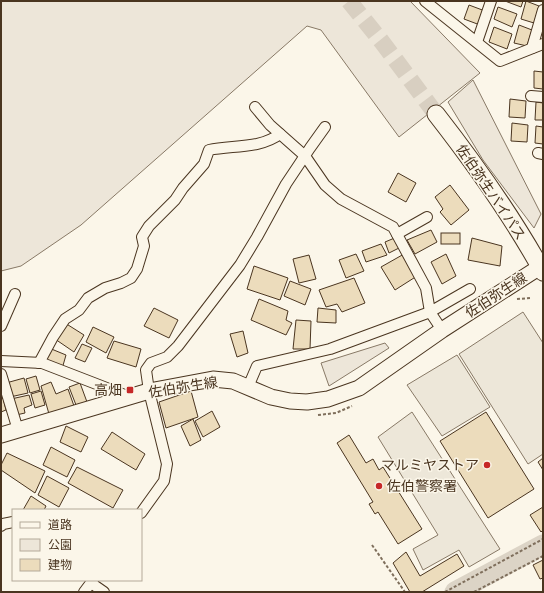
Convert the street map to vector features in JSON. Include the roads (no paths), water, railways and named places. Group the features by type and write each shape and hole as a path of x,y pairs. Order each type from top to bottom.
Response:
{"highway":[{"name":"佐伯弥生バイパス","path":"436,114 470,158 509,215 542,268"}],"main road":[{"name":"佐伯弥生線","path":"1,435 149,391 213,379 233,381 270,397 290,401 307,402 328,400 358,388 442,330 542,268"}],"street":[{"path":"477,42 491,1"},
{"path":"430,3 500,61 543,44"},
{"path":"532,48 543,10"},
{"path":"531,96 543,97"},
{"path":"256,107 270,125 305,156 325,185 341,198 393,227 426,288 430,312 442,330"},
{"path":"142,512 164,481 167,464 149,391 146,370 151,363 167,357 178,346 240,265 286,184 325,128"},
{"path":"39,363 65,319 79,310 88,298 105,288 131,278 137,269 144,246 142,237 149,226 176,200 183,188 204,164 209,150 263,142 273,139 280,134"},
{"path":"397,234 427,218"},
{"path":"248,387 257,366 330,349 430,312 470,289"},
{"path":"1,326 15,294"},
{"path":"1,361 39,363 130,397"},
{"path":"1,374 18,430"},
{"path":"1,526 3,524 12,522"},
{"path":"84,592 92,581 104,592"}],"waterway":[{"path":"455,592 543,545"}],"tunnel":[{"path":"349,1 436,114"}],"place":[{"name":"高畑","path":"130,390"},
{"name":"マルミヤストア","path":"487,465"},
{"name":"佐伯警察署","path":"379,486"}]}
